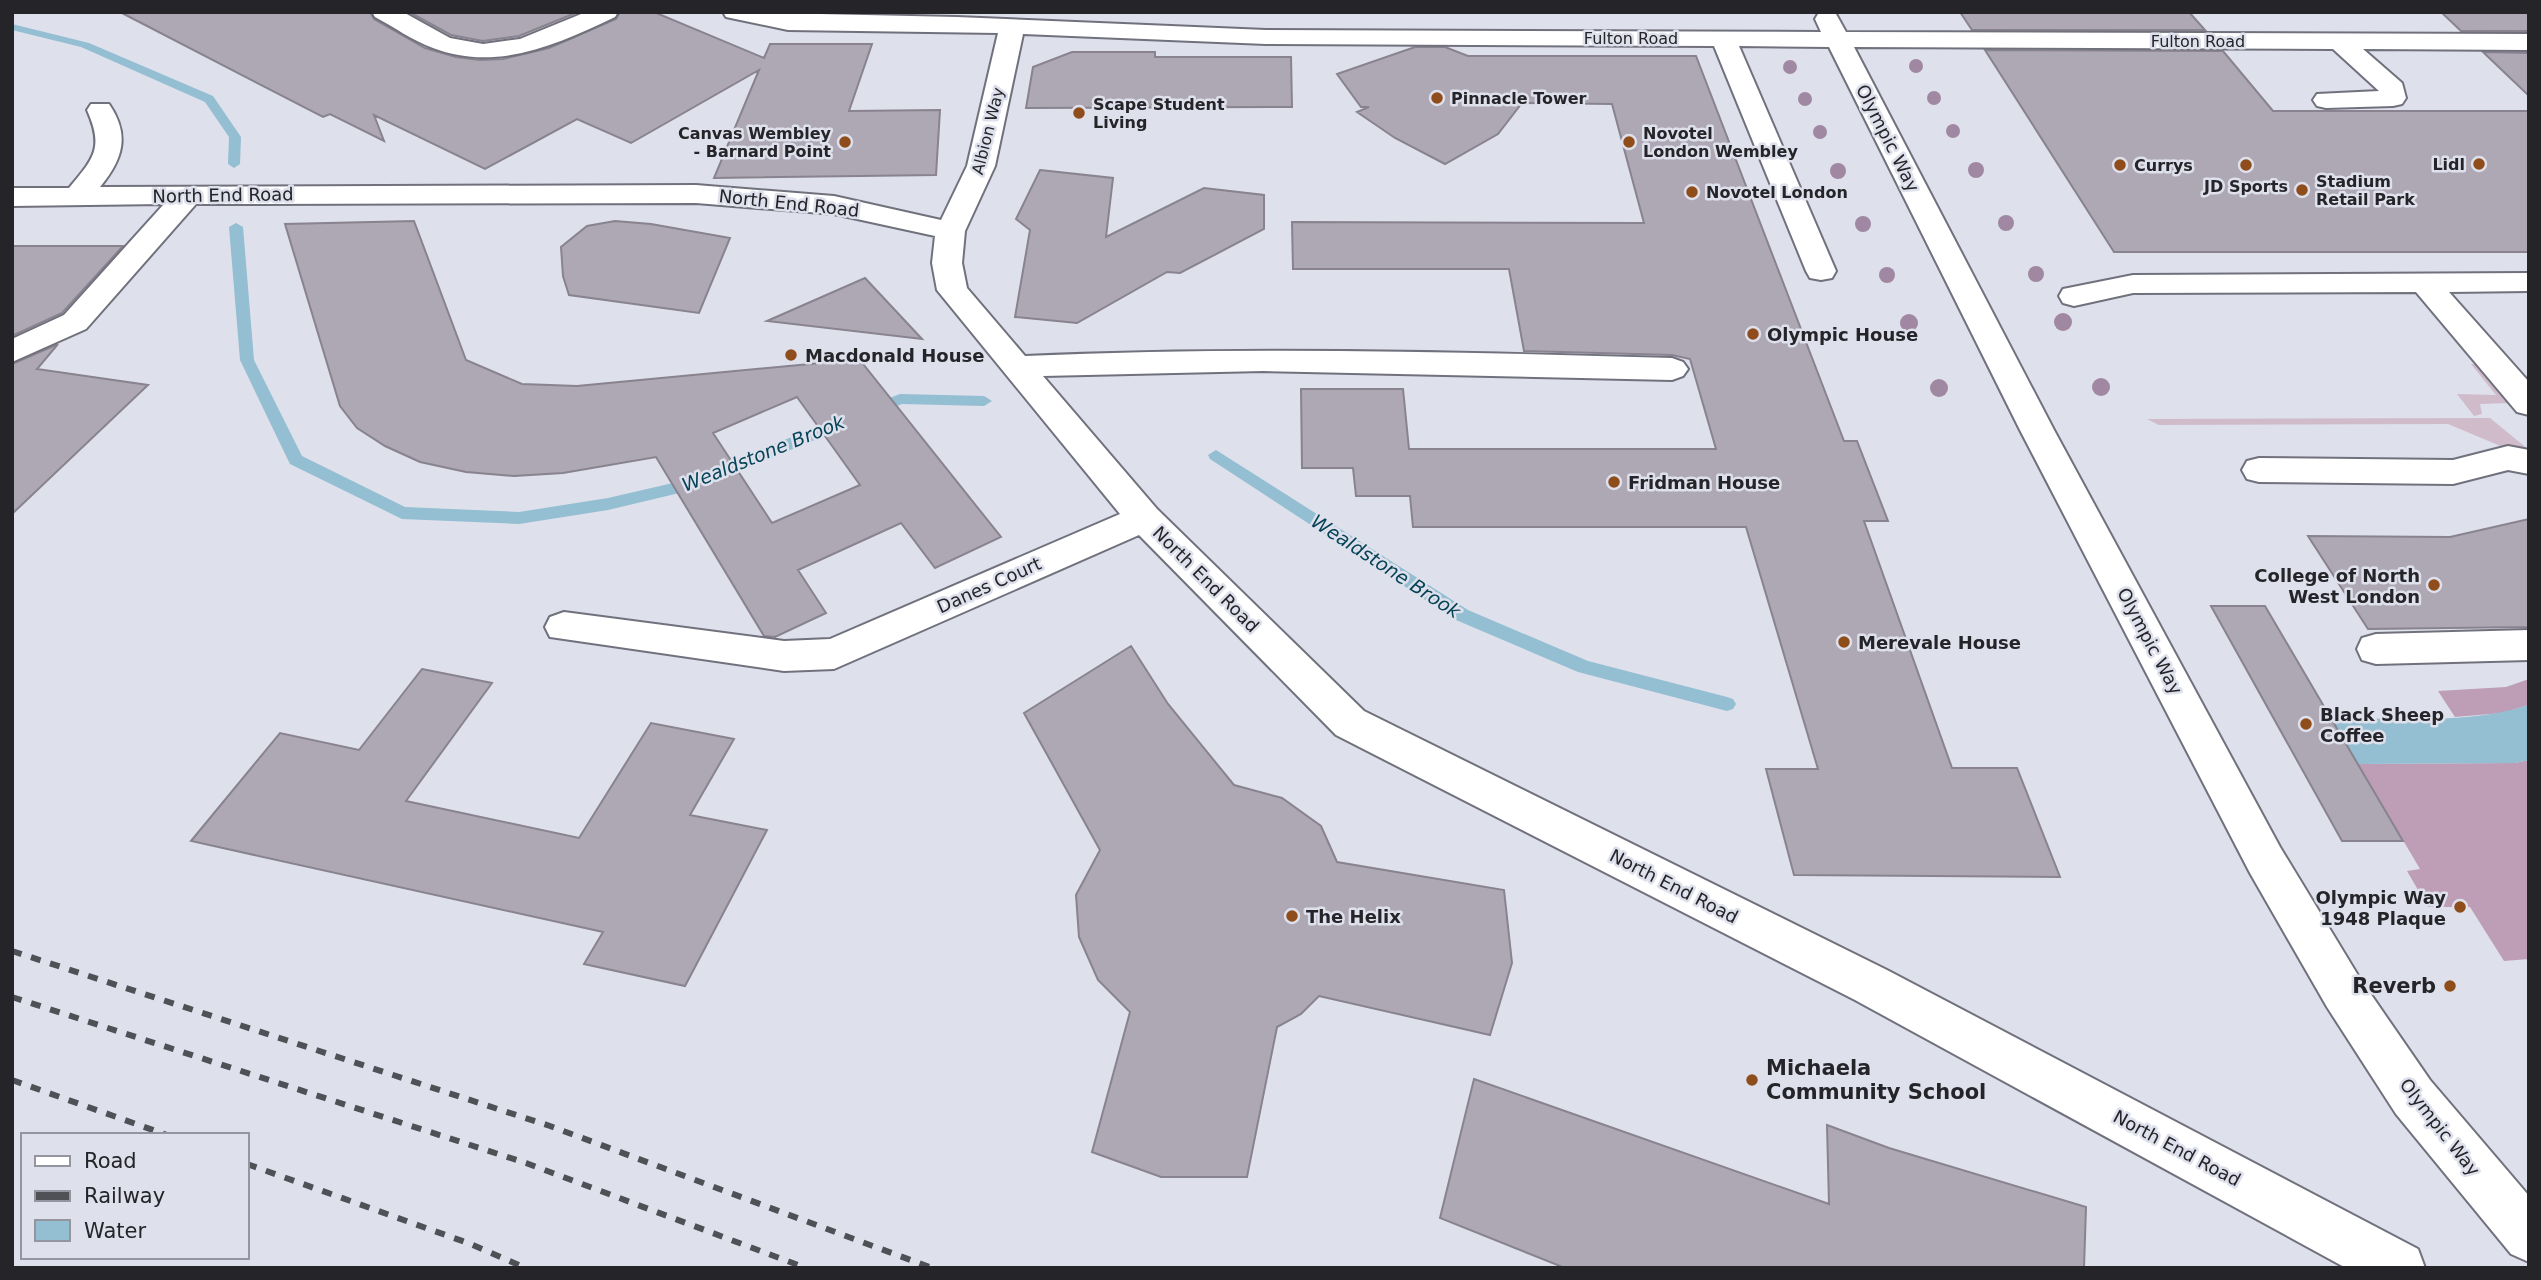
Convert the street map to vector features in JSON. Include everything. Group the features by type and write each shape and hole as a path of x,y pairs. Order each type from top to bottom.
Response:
{"street":[{"path":"384,12 443,44 490,51 557,37 606,12"},
{"name":"Fulton Road","path":"735,12 788,23 1006,18 1266,37 1723,38 1830,25 2215,41 2529,42"},
{"path":"1438,12 1442,37"},
{"name":"Albion Way","path":"950,231 981,166 1006,18"},
{"path":"2197,20 2215,41"},
{"name":"Olympic Way","path":"1830,25 2037,430 2265,860 2343,992 2413,1097 2529,1236"},
{"path":"1723,38 1821,271"},
{"path":"2326,100 2393,98 2393,89 2339,41"},
{"path":"77,197 110,155 112,133 100,110"},
{"name":"North End Road","path":"12,197 696,194 834,205 950,231 947,263 952,290 1144,518 1350,723 1871,985 2399,1268"},
{"path":"12,352 75,322 187,196"},
{"path":"2424,282 2529,404"},
{"path":"2074,296 2133,284 2529,282"},
{"path":"1018,367 1208,362 1458,363 1672,369"},
{"path":"2259,470 2454,472 2508,458 2529,462"},
{"name":"Danes Court","path":"564,627 784,656 834,654 1144,518"},
{"path":"2376,649 2529,645"}],"shaded area":[{"path":"2471,364 2477,364 2510,403 2480,404 2482,414 2474,416 2457,394 2496,395"},
{"path":"2490,418 2529,450 2529,458 2448,424 2159,425 2147,419"},
{"path":"2529,679 2529,705 2502,713 2455,717 2438,691 2506,687"},
{"path":"2529,760 2529,959 2504,961 2470,907 2428,907 2407,871 2420,869 2358,764 2515,763"}],"water":[{"path":"2529,705 2529,760 2515,763 2358,764 2331,718 2456,718"}],"building":[{"path":"120,12 370,12 374,19 425,48 456,57 480,60 503,59 549,48 616,19 620,12 654,12 764,58 770,44 872,44 849,111 940,110 936,175 714,178 759,70 631,143 577,119 485,169 374,115 384,141 330,114 323,117"},
{"path":"409,12 578,12 519,36 483,41 451,35"},
{"path":"1960,12 2189,12 2205,30 1972,30"},
{"path":"2441,12 2529,12 2529,31 2461,31"},
{"path":"1415,47 1445,47 1468,56 1696,56 1844,441 1857,441 1888,521 1864,521 1952,768 2017,768 2060,877 1794,875 1766,769 1818,769 1746,527 1413,527 1410,496 1356,496 1353,468 1302,468 1301,389 1403,389 1409,449 1716,449 1690,359 1672,355 1524,351 1509,269 1293,269 1292,222 1644,223 1612,104 1522,103 1498,134 1445,164 1395,138 1357,112 1369,107 1361,107 1337,74"},
{"name":"Stadium Retail Park","path":"1985,50 2223,51 2273,111 2529,111 2529,252 2114,252"},
{"name":"Scape Student Living","path":"1072,52 1155,52 1155,57 1291,57 1292,107 1026,108 1033,67"},
{"path":"2483,52 2529,53 2529,96"},
{"path":"1040,170 1113,178 1106,237 1204,188 1264,195 1264,229 1180,273 1167,272 1077,323 1015,317 1030,230 1016,219"},
{"name":"Macdonald House","path":"414,221 466,360 522,384 577,386 863,359 864,365 1001,537 935,568 901,523 798,570 826,613 775,637 764,636 656,457 563,473 514,476 466,472 420,462 385,446 357,428 340,406 285,224","holes":["797,397 860,485 772,523 713,433"]},
{"path":"615,221 651,224 730,238 699,313 569,295 563,276 561,247 587,226"},
{"path":"12,246 123,246 62,313 12,336"},
{"path":"865,278 922,339 767,321"},
{"path":"58,344 37,369 148,385 12,514 12,364"},
{"name":"College of North West London","path":"2529,519 2529,627 2368,629 2308,536 2450,537"},
{"name":"Black Sheep Coffee","path":"2211,606 2265,606 2403,841 2342,841"},
{"name":"The Helix","path":"1131,646 1168,704 1234,785 1282,798 1321,826 1337,862 1504,890 1512,963 1490,1035 1319,996 1301,1014 1277,1027 1247,1177 1161,1177 1092,1152 1130,1012 1098,980 1079,937 1076,895 1100,850 1024,713"},
{"path":"422,669 492,683 406,801 579,838 651,723 734,739 690,815 767,830 685,986 584,964 603,932 191,841 280,733 359,750"},
{"name":"Michaela Community School","path":"1474,1079 1829,1204 1827,1125 1889,1148 2086,1207 2084,1268 1565,1268 1440,1218"}],"waterway":[{"name":"Wealdstone Brook","path":"12,27 85,45 209,99 235,137 234,164"},
{"name":"Wealdstone Brook","path":"236,227 247,360 296,460 402,513 519,518 608,504 690,485 841,423"},
{"name":"Wealdstone Brook","path":"871,411 900,399 984,401"},
{"name":"Wealdstone Brook","path":"1216,455 1462,615 1584,667 1727,704"}],"railway":[{"path":"12,951 550,1126 932,1268"},
{"path":"12,997 526,1163 806,1268"},
{"path":"12,1080 161,1133"},
{"path":"248,1164 468,1243 526,1268"}],"place":[{"name":"Pinnacle Tower","path":"1437,98"},
{"name":"Scape Student Living","path":"1079,113"},
{"name":"Canvas Wembley - Barnard Point","path":"845,142"},
{"name":"Novotel London Wembley","path":"1629,142"},
{"name":"Lidl","path":"2479,164"},
{"name":"Currys","path":"2120,165"},
{"name":"JD Sports","path":"2246,165"},
{"name":"Stadium Retail Park","path":"2302,190"},
{"name":"Novotel London","path":"1692,192"},
{"name":"Olympic House","path":"1753,334"},
{"name":"Macdonald House","path":"791,355"},
{"name":"Fridman House","path":"1614,482"},
{"name":"College of North West London","path":"2434,585"},
{"name":"Merevale House","path":"1844,642"},
{"name":"Black Sheep Coffee","path":"2306,724"},
{"name":"Olympic Way 1948 Plaque","path":"2460,907"},
{"name":"The Helix","path":"1292,916"},
{"name":"Reverb","path":"2450,986"},
{"name":"Michaela Community School","path":"1752,1080"}]}
